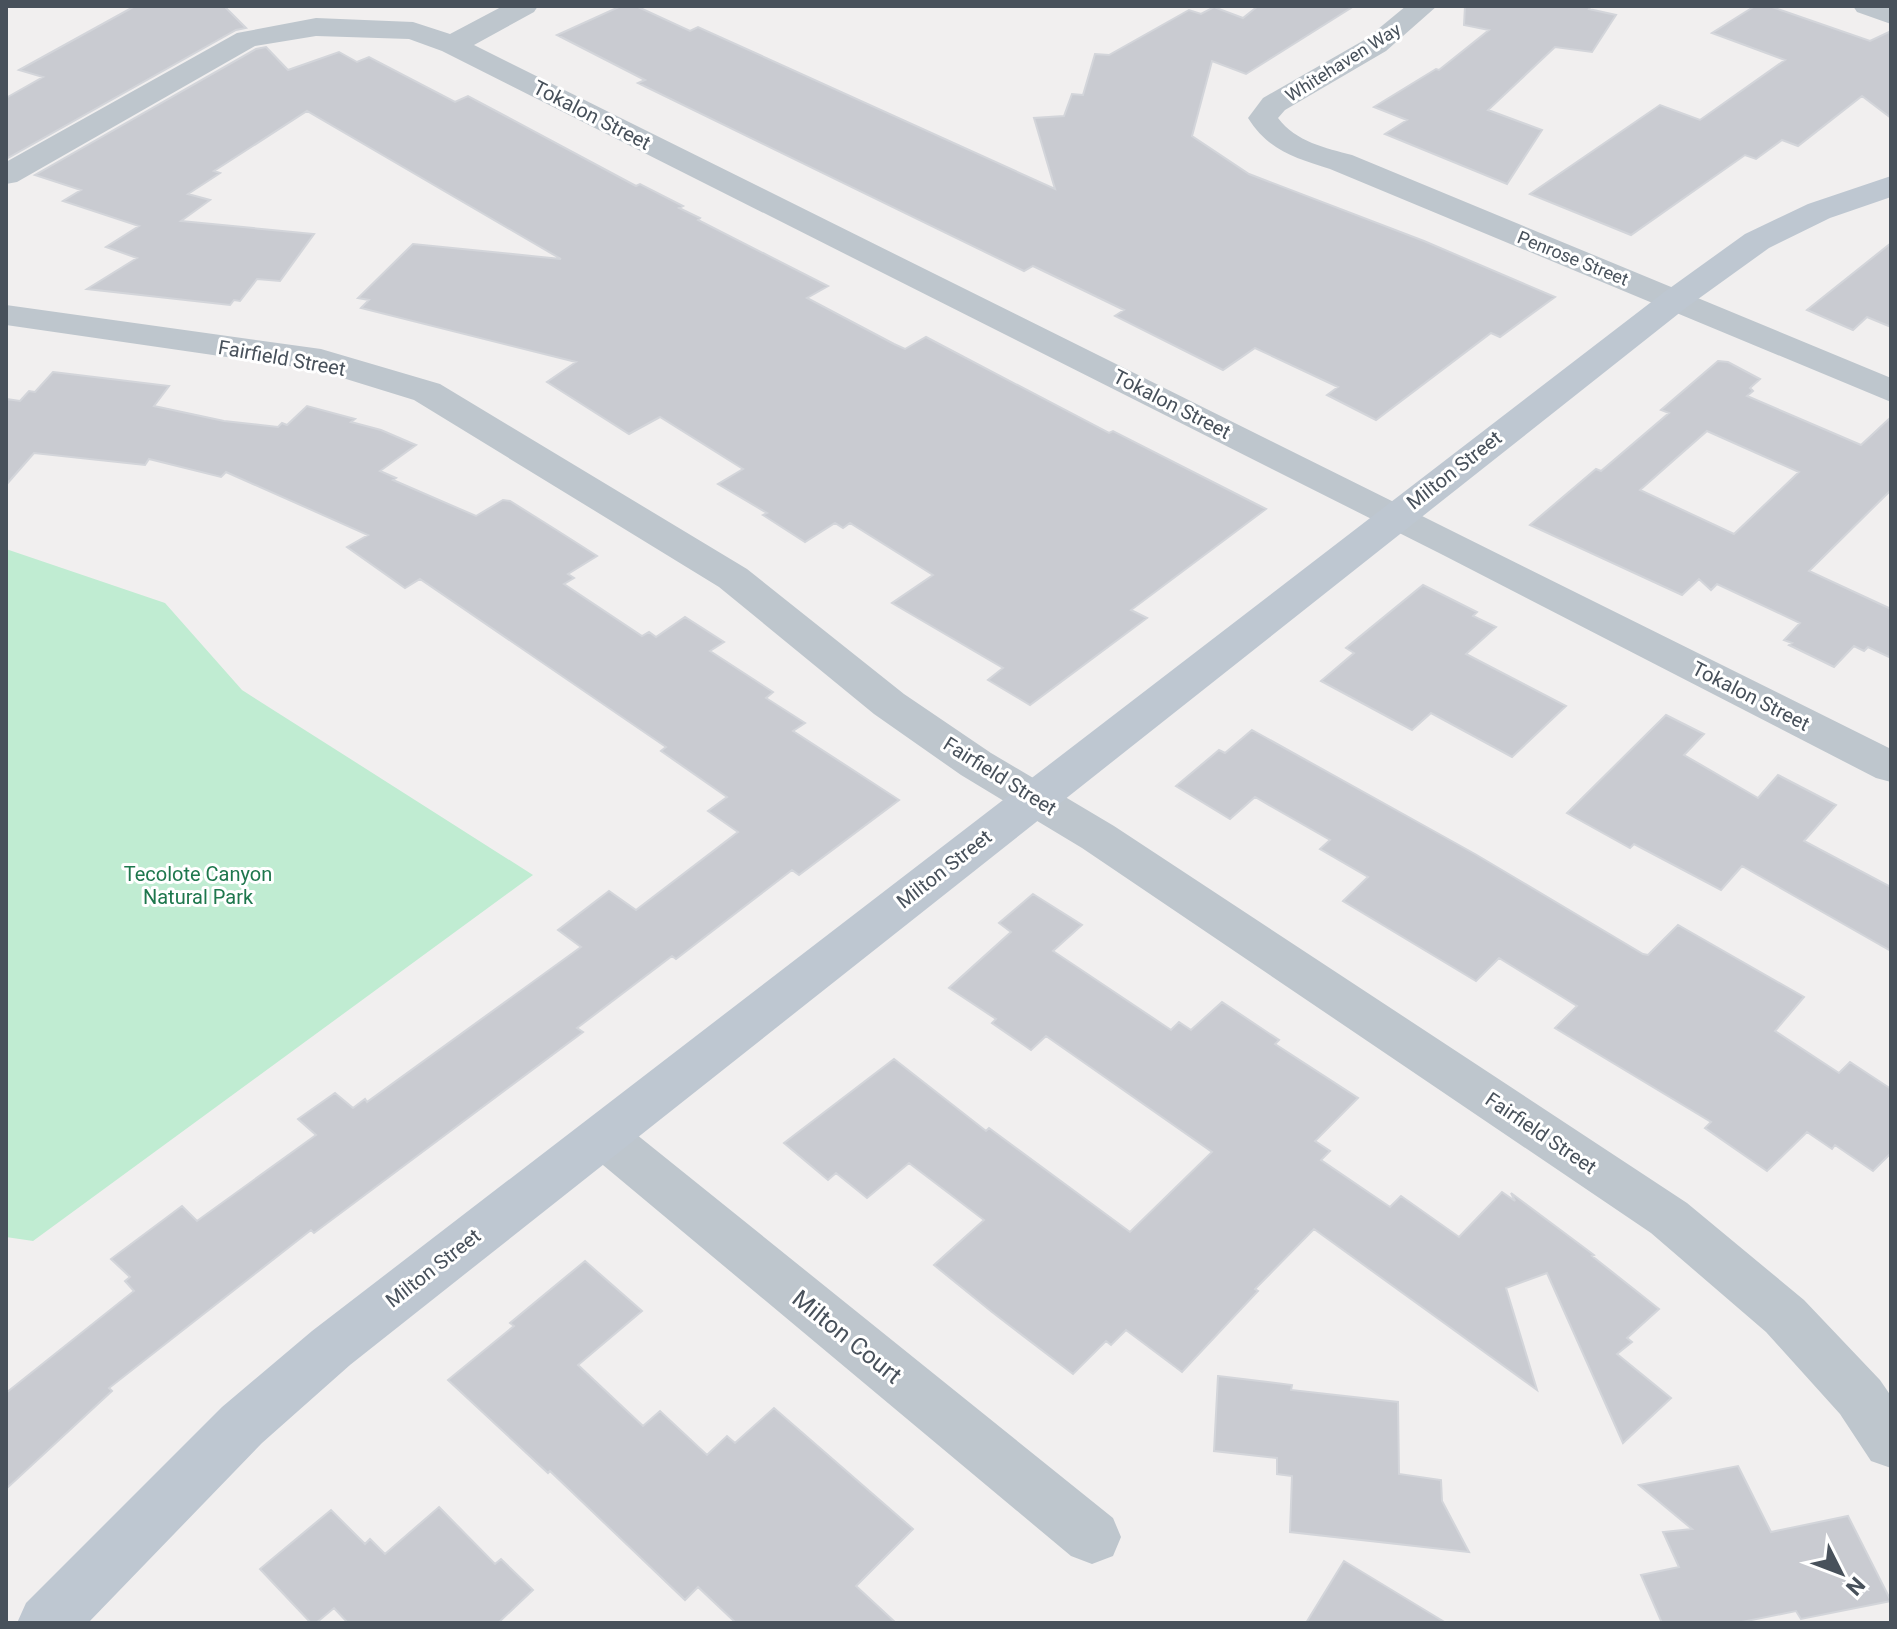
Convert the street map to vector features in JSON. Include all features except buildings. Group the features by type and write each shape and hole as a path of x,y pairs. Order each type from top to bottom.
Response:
{"main road":[{"name":"Milton Street","path":"47,1623 242,1425 331,1348 1395,515 1675,300 1757,241 1819,211 1891,186"}],"street":[{"path":"6,175 247,39 316,27 413,31 452,45 524,6"},
{"name":"Whitehaven Way","path":"1263,118 1274,104 1376,45 1423,6"},
{"path":"1867,6 1891,15"},
{"name":"Tokalon Street","path":"452,45 1395,515 1891,767"},
{"name":"Penrose Street","path":"1263,118 1270,131 1286,144 1341,162 1891,391"},
{"name":"Fairfield Street","path":"6,315 321,360 427,392 733,578 889,704 976,764 1111,846 1669,1218 1785,1316 1860,1397 1891,1443"},
{"name":"Milton Court","path":"603,1136 1092,1537"}],"green space":[{"name":"Tecolote Canyon Natural Park","path":"6,549 165,603 242,690 533,875 33,1241 6,1237"}]}
